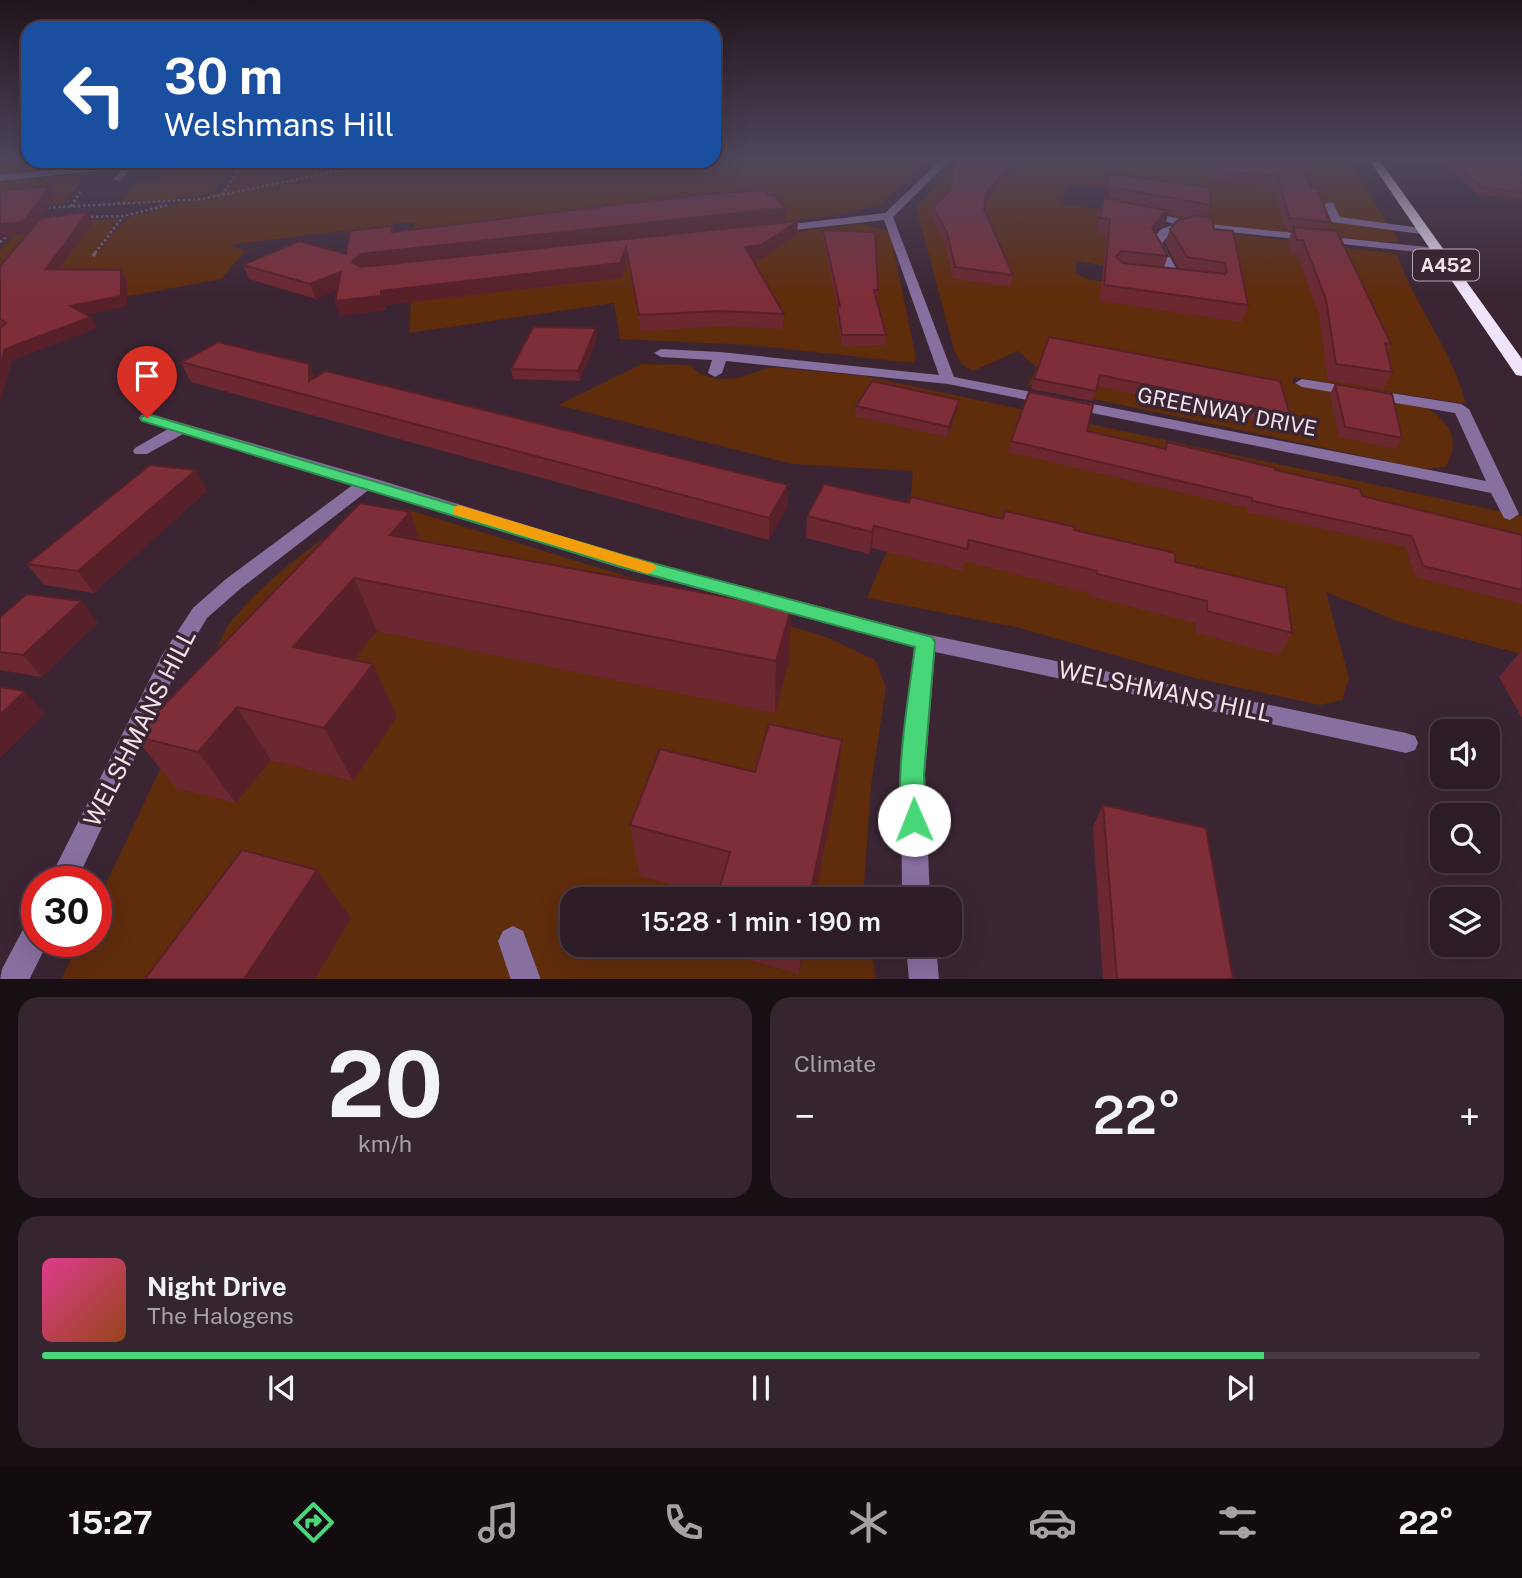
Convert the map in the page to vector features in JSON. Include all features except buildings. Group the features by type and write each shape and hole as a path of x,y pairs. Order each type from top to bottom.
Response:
{"highway":[{"name":"A452","path":"1403,204 1522,371"}],"street":[{"path":"764,230 888,216 901,204"},
{"path":"1329,205 1336,220 1421,231"},
{"path":"1132,212 1199,226 1436,251"},
{"path":"888,216 948,380"},
{"path":"1199,226 1171,228 1160,234 1156,243 1170,277 1202,282"},
{"name":"GREENWAY DRIVE","path":"661,353 720,356 948,380 1498,489"},
{"path":"715,373 720,356"},
{"path":"1302,383 1461,409 1510,514"},
{"name":"WELSHMANS HILL","path":"147,418 367,482 624,562 925,642 1406,743"},
{"path":"142,451 181,428"},
{"name":"WELSHMANS HILL","path":"70,866 170,661 200,613 233,584 367,482"},
{"path":"916,887 913,774 925,642"},
{"path":"513,941 526,979"},
{"path":"13,979 24,957"},
{"path":"922,957 924,979"}],"path":[{"path":"43,208 135,204"},
{"path":"77,217 124,216 175,204"},
{"path":"93,256 124,216"},
{"path":"0,242 11,232"}],"shaded area":[{"path":"0,204 63,204 62,205 0,209"},
{"path":"178,204 881,204 837,215 416,263 414,222 230,245 245,251 221,279 0,320 0,250 21,229 44,221 119,219 92,257 127,218"},
{"path":"919,204 1062,204 1144,215 1148,272 1076,261 1076,274 1091,280 1191,293 1167,243 1166,238 1172,233 1207,231 1397,254 1413,292 1452,365 1466,404 1293,377 1293,384 1424,407 1446,424 1453,440 1450,457 1445,467 1424,469 1028,385 1037,368 1018,351 973,371 962,364 955,353 916,207"},
{"path":"1168,204 1375,204 1400,243 1207,225 1168,215"},
{"path":"862,224 890,232 916,358 914,363 750,345 620,339 614,303 409,333 413,275"},
{"path":"642,364 690,365 700,374 717,379 739,378 770,367 865,376 1522,516 1522,654 1402,623 1326,592 1349,678 1342,700 1320,705 1195,678 1020,628 867,598 911,493 913,471 793,464 558,405"},
{"path":"374,508 406,509 829,638 875,660 886,687 871,786 864,887 560,887 560,957 872,957 876,979 61,979 72,957 112,957 112,871 227,627 256,594 294,560 336,530"}],"slow traffic":[{"path":"459,511 648,568"}],"route":[{"path":"147,418 367,482 624,562 925,642 913,774 914,820"}]}
